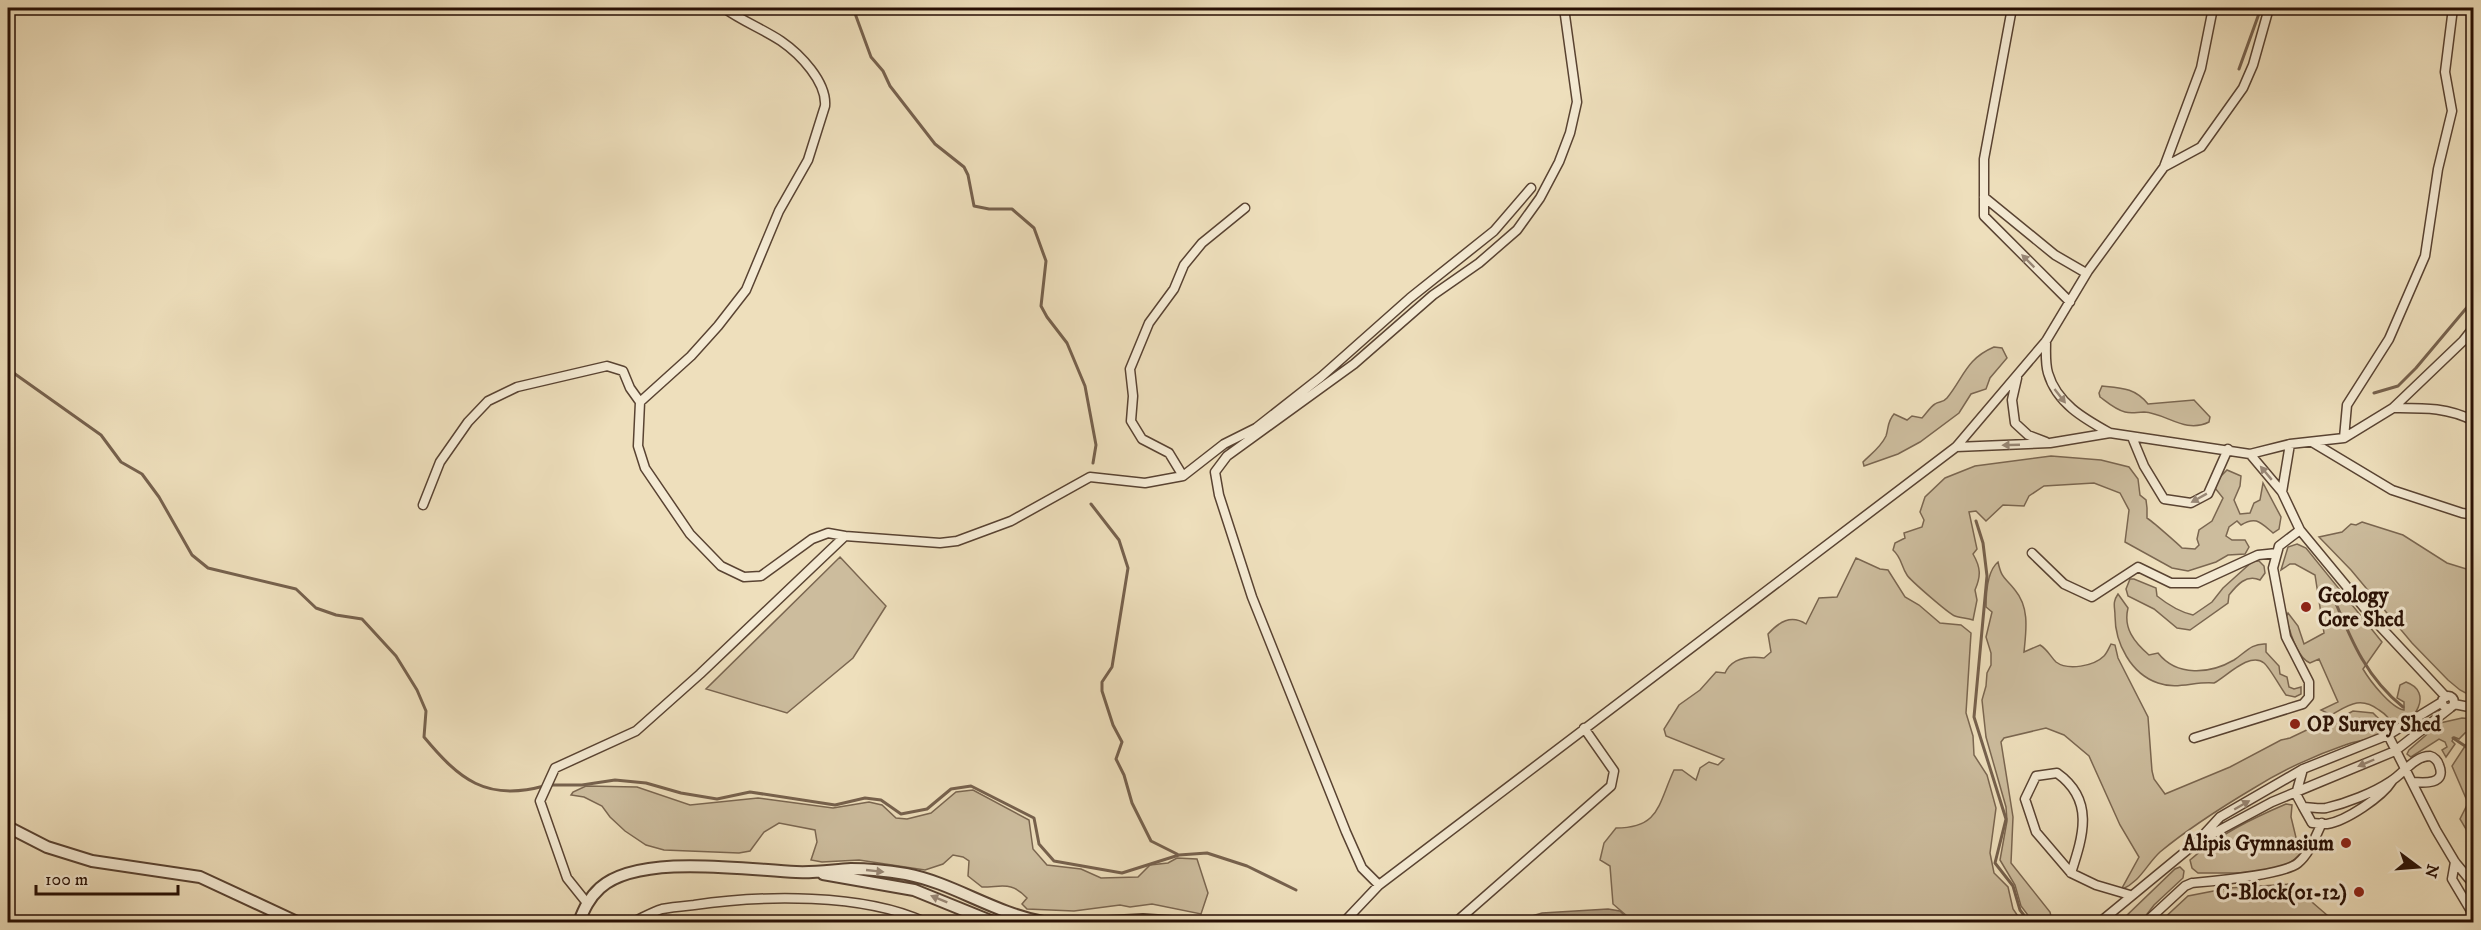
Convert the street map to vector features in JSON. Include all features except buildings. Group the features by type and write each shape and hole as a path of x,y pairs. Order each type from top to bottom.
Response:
{"street":[{"path":"640,402 691,356 746,290 779,211 808,160 825,106 820,79 782,42 743,22 723,8"},
{"path":"1379,885 1362,868 1346,832 1252,597 1219,495 1215,472 1227,456 1354,364 1433,295 1479,263 1516,230 1540,198 1559,162 1570,133 1576,102 1564,8"},
{"path":"2012,8 1984,159 1984,216 2070,302"},
{"path":"1344,922 1379,885 1956,447 2046,341 2086,273 2164,167 2201,68 2213,8"},
{"path":"2164,167 2201,147 2243,88 2253,65 2269,8"},
{"path":"2344,438 2347,405 2389,339 2426,256 2438,169 2452,111 2445,72 2453,8"},
{"path":"423,505 440,462 468,422 488,401 517,387 607,366 623,371 630,388 640,402 638,446 645,468 690,534 721,566 744,577 761,576 812,539 828,533 940,543 957,541 1011,521 1090,477 1145,483 1183,476 1224,444 1256,428 1321,377 1410,298 1494,231 1531,188"},
{"path":"1984,197 2055,255 2086,273"},
{"path":"1183,476 1169,453 1142,439 1131,421 1133,396 1130,369 1149,323 1174,289 1184,265 1202,243 1245,208"},
{"path":"2046,341 2048,372 2054,388 2067,405 2081,417 2110,433 2250,454 2290,444 2344,438 2393,408 2463,341 2474,327"},
{"path":"2018,374 2012,400 2015,423 2028,435 2049,443"},
{"path":"2393,408 2433,407 2460,414 2474,421"},
{"path":"1956,447 2049,443 2110,433"},
{"path":"2132,437 2144,466 2163,499 2191,503 2208,494 2228,449"},
{"path":"2312,442 2392,490 2462,513 2474,514"},
{"path":"2282,492 2290,444"},
{"path":"2250,454 2282,492 2300,530 2444,700 2444,707 2474,708"},
{"path":"2194,738 2304,704 2309,697 2309,682 2286,637 2273,568 2279,546 2300,530"},
{"path":"587,903 567,878 540,801 555,768 636,730 708,666 845,536"},
{"path":"2032,553 2064,584 2092,597 2138,567 2171,584 2197,583 2258,555 2277,553"},
{"path":"2102,921 2130,895 2197,842 2220,817 2303,769 2388,735 2444,700"},
{"path":"2197,842 2272,802 2296,794 2395,751 2452,706"},
{"path":"1456,922 1611,786 1614,771 1584,728"},
{"path":"2388,735 2436,830 2455,862 2474,885"},
{"path":"2303,769 2296,794 2312,823 2327,824 2352,813 2385,792 2404,768 2430,756 2439,764 2441,773 2433,783 2412,782"},
{"path":"2071,873 2084,833 2083,811 2070,782 2057,773 2036,776 2025,799 2036,832 2071,873 2096,885 2130,895"},
{"path":"2303,807 2325,808 2392,781"},
{"path":"2333,805 2352,813"},
{"path":"2146,922 2185,886 2192,883 2270,872 2296,865 2310,849 2322,823"},
{"path":"8,827 48,847 92,861 200,877 297,922"},
{"path":"2455,862 2452,879 2474,916"},
{"path":"579,922 587,903 601,886 641,869 673,867 760,868 817,872 853,869 907,874 932,882 1000,911 1040,922"},
{"path":"817,872 837,878 884,883 914,890 993,922"},
{"path":"633,922 662,910 718,901 790,898 849,902 925,922"},
{"path":"1106,922 1143,920 1172,922"}],"shaded area":[{"path":"1994,347 2002,348 2007,358 1990,378 1986,389 1971,394 1959,413 1920,442 1898,454 1864,466 1863,462 1884,440 1894,414 1907,420 1912,416 1922,418 1933,405 1947,398 1977,357"},
{"path":"2102,386 2122,388 2133,392 2148,404 2194,400 2210,417 2209,422 2192,426 2152,413 2122,411 2100,397"},
{"path":"2051,456 2101,460 2129,467 2138,479 2140,495 2146,500 2147,518 2182,548 2195,549 2199,545 2197,539 2199,530 2212,521 2223,498 2215,488 2216,481 2227,470 2241,476 2240,486 2234,500 2240,514 2250,513 2254,503 2260,500 2263,483 2281,517 2279,529 2273,533 2258,522 2250,521 2241,525 2237,521 2229,527 2226,536 2232,540 2245,540 2249,547 2245,554 2228,555 2216,562 2188,571 2172,568 2125,542 2129,510 2120,493 2094,483 2044,486 2029,496 2024,506 2003,505 1986,521 1976,511 1969,512 1977,549 1973,554 1979,572 1975,590 1977,600 1973,620 1951,614 1907,575 1893,550 1895,543 1905,538 1904,533 1922,527 1924,520 1920,512 1925,497 1945,478 1975,466"},
{"path":"2362,522 2403,535 2447,563 2473,571 2473,697 2448,680 2412,643 2351,570 2319,537 2342,532 2351,524 2356,525"},
{"path":"2297,544 2306,548 2382,642 2363,669 2376,687 2393,704 2404,710 2404,702 2397,698 2400,685 2406,682 2419,693 2418,707 2409,720 2402,725 2394,728 2384,714 2366,703 2355,703 2331,715 2321,710 2338,702 2319,659 2310,663 2297,649 2286,617 2288,613 2298,626 2304,644 2324,633 2315,575 2295,564 2290,564 2281,570 2288,547"},
{"path":"840,557 886,606 853,658 787,713 706,689"},
{"path":"1856,558 1880,569 1888,570 1905,597 1919,605 1940,623 1961,625 1971,633 1966,713 1973,736 1974,755 1987,775 1996,808 1990,853 1994,873 2008,887 2013,909 2022,922 1634,922 1613,904 1610,866 1600,860 1604,843 1616,828 1641,824 1649,819 1660,803 1674,770 1682,770 1696,780 1700,768 1709,762 1718,765 1724,759 1666,736 1664,729 1679,705 1700,690 1716,672 1725,673 1736,661 1753,657 1764,658 1771,652 1768,634 1776,626 1790,620 1806,624 1819,598 1837,597"},
{"path":"2253,561 2259,561 2264,566 2265,573 2260,580 2246,579 2229,595 2228,603 2190,630 2177,628 2154,609 2128,596 2126,589 2130,579 2134,579 2156,588 2157,596 2169,605 2193,615 2212,602 2223,588"},
{"path":"1998,562 2002,575 2023,604 2026,620 2024,652 2040,645 2056,662 2074,667 2088,665 2100,659 2111,644 2115,645 2118,658 2148,717 2152,771 2154,779 2165,794 2230,767 2281,740 2313,727 2325,726 2353,711 2373,713 2378,718 2384,733 2321,754 2265,781 2182,835 2160,852 2134,882 2121,890 2139,857 2120,825 2089,756 2064,735 2046,728 2004,738 2001,742 2013,817 2011,863 2050,912 2052,920 2033,922 2021,906 2015,885 2000,860 2007,821 2006,807 1986,737 1982,700 1987,673 1991,665 1991,653 1986,637 1992,612 1986,607 1987,589 1991,571"},
{"path":"2118,594 2128,608 2127,622 2131,634 2149,655 2158,653 2175,666 2194,671 2225,665 2252,647 2266,644 2266,652 2279,666 2280,674 2287,677 2289,687 2294,689 2301,687 2301,694 2295,697 2286,695 2266,665 2258,660 2245,662 2214,683 2172,686 2148,679 2133,665 2121,647 2114,607"},
{"path":"2462,718 2473,719 2473,730 2465,733 2459,739 2454,737 2452,741 2455,744 2446,757 2442,750 2447,747 2445,742 2439,739 2411,757 2407,754 2440,723"},
{"path":"2474,739 2473,841 2460,819 2468,803 2452,766 2469,740"},
{"path":"586,786 637,787 690,805 758,798 833,808 869,802 882,805 896,818 907,819 931,813 956,792 973,790 1029,820 1033,849 1047,865 1081,869 1101,878 1138,877 1150,865 1168,863 1177,858 1197,859 1208,893 1201,914 1152,904 1130,907 1120,905 1074,911 1027,909 1022,904 1027,898 1016,889 1006,886 982,887 968,876 969,861 963,857 953,855 943,864 925,870 859,860 822,862 811,860 817,842 815,830 779,823 764,832 750,851 739,853 664,850 646,845 625,831 602,806 584,797 571,795"},
{"path":"2286,804 2292,805 2291,817 2300,854 2291,862 2267,870 2238,873 2198,873 2192,868 2190,860 2223,835"},
{"path":"2180,867 2184,871 2183,878 2154,905 2141,922 2109,922 2125,917 2175,869"},
{"path":"2291,884 2335,922 2160,922 2188,896 2229,888"}],"water":[{"path":"1608,909 1620,911 1631,922 1512,922 1542,913"}],"waterway":[{"path":"814,8 824,8"},
{"path":"853,8 871,57 883,71 890,86 935,144 964,167 968,175 974,206 989,209 1012,209 1034,228 1046,261 1041,306 1067,343 1085,386 1096,445 1093,463"},
{"path":"2239,69 2261,8"},
{"path":"2374,393 2398,386 2474,299"},
{"path":"8,369 101,435 121,462 142,474 159,497 192,555 208,568 296,589 316,608 336,615 362,619 396,656 417,690 426,711 424,737 449,765 475,783 490,789 506,791 544,786"},
{"path":"1091,504 1119,540 1128,568 1112,667 1102,682 1102,691 1113,725 1122,742 1116,759 1124,775 1132,803 1151,841 1177,854"},
{"path":"1976,521 1983,543 1987,576 1974,717 2006,819 1995,863 2013,886 2020,910 2029,922"},
{"path":"2332,594 2360,655 2378,683 2403,707"},
{"path":"2453,738 2474,752"},
{"path":"550,785 582,785 615,780 646,783 681,793 717,799 750,792 835,805 865,798 881,800 901,814 927,809 951,789 971,786 1034,818 1039,844 1054,861 1122,873 1179,855 1207,853 1247,866 1296,890"}],"place":[{"name":"Geology Core Shed","path":"2306,607"},
{"name":"OP Survey Shed","path":"2295,724"},
{"name":"Alipis Gymnasium","path":"2346,843"},
{"name":"C-Block(01-12)","path":"2359,892"}]}
